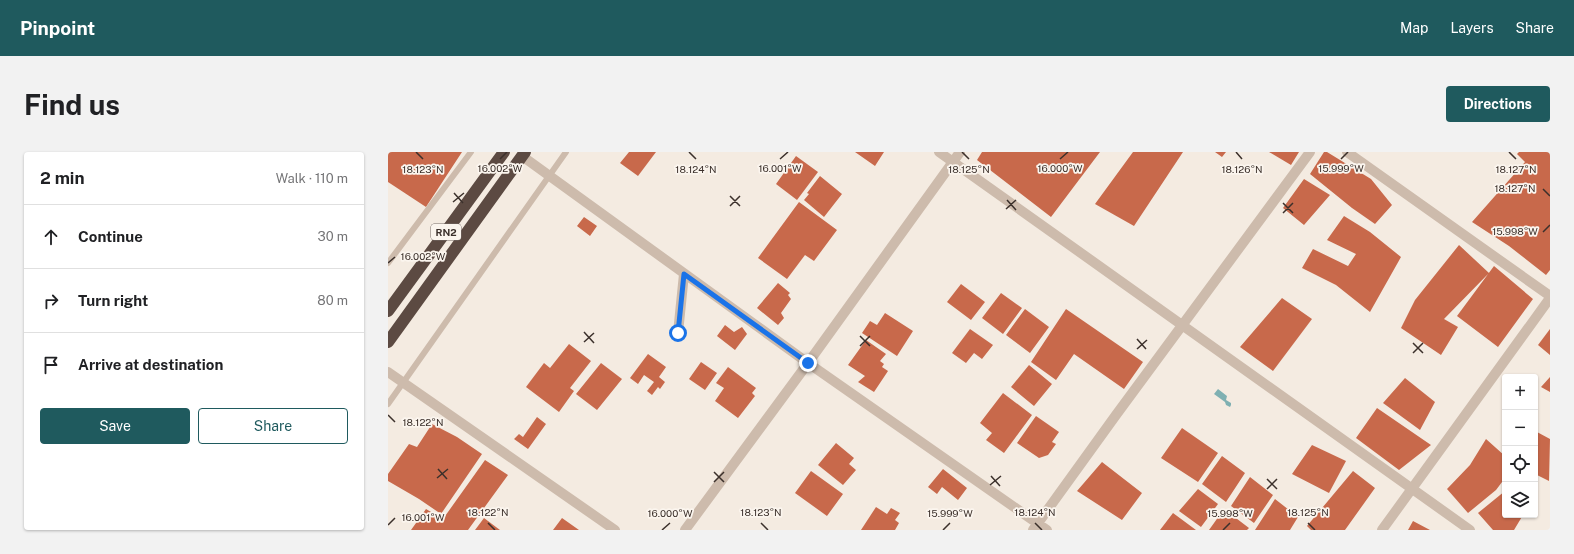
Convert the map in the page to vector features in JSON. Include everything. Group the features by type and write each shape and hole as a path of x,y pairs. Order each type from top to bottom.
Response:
{"highway":[{"name":"RN2","path":"388,311 504,152"},
{"name":"RN2","path":"388,342 523,154"}],"street":[{"path":"939,152 1470,530"},
{"path":"685,530 808,363 960,152"},
{"path":"1035,527 1310,152"},
{"path":"1347,152 1550,297 1382,530"},
{"path":"523,154 549,176 1035,527 1047,530"},
{"path":"678,333 684,274"},
{"path":"388,372 615,530"}],"lane":[{"path":"388,263 470,152"},
{"path":"388,404 566,152"}],"water":[{"path":"1218,389 1227,396 1226,400 1231,403 1230,407 1214,394"}],"building":[{"path":"388,152 462,152 426,207 388,182"},
{"path":"629,152 656,152 638,176 620,163"},
{"path":"855,152 884,152 875,166"},
{"path":"982,152 1100,152 1051,217 977,160"},
{"path":"1133,152 1183,152 1134,226 1095,204"},
{"path":"1215,152 1226,152 1222,157"},
{"path":"1269,152 1299,152 1291,165"},
{"path":"1324,152 1327,152 1371,179 1392,205 1375,224 1352,208 1310,174"},
{"path":"1519,152 1550,152 1550,270 1546,275 1509,246 1472,222 1525,162 1517,154"},
{"path":"796,156 818,172 797,200 776,184"},
{"path":"820,176 842,194 824,217 804,200 809,194 807,193"},
{"path":"1304,179 1330,195 1304,225 1283,208"},
{"path":"799,202 837,230 814,261 805,255 787,279 758,258"},
{"path":"1344,216 1370,232 1401,257 1370,312 1336,285 1302,268 1313,249 1348,266 1356,254 1327,240"},
{"path":"584,217 597,226 590,236 577,226"},
{"path":"1459,245 1489,273 1444,319 1458,327 1441,355 1401,328 1415,300"},
{"path":"1494,266 1533,299 1498,347 1457,316"},
{"path":"778,283 790,293 788,295 791,299 781,313 784,318 778,325 757,308"},
{"path":"961,284 985,302 971,320 947,302"},
{"path":"1001,293 1022,308 1003,334 982,318"},
{"path":"1282,298 1312,319 1273,371 1240,347"},
{"path":"1025,309 1049,327 1030,353 1006,335"},
{"path":"1066,309 1143,362 1124,389 1074,354 1056,380 1031,362"},
{"path":"885,313 913,331 897,356 862,333 870,321 877,325"},
{"path":"725,325 734,332 742,327 747,334 735,350 717,336"},
{"path":"970,329 993,345 982,359 974,353 966,363 952,353"},
{"path":"1550,329 1550,355 1538,345"},
{"path":"866,340 886,354 880,361 884,364 882,367 888,371 874,392 858,382 865,376 848,365"},
{"path":"569,344 591,361 570,388 574,391 559,412 526,387 544,363 550,368"},
{"path":"648,354 666,367 659,377 665,382 660,389 658,387 652,395 647,391 654,382 644,375 638,384 630,378"},
{"path":"701,362 717,373 705,390 689,379"},
{"path":"601,363 622,379 597,410 576,394"},
{"path":"1029,365 1052,384 1034,406 1011,387"},
{"path":"728,367 756,388 752,393 755,396 738,418 715,401 724,388 716,383"},
{"path":"1550,377 1550,392 1541,387"},
{"path":"1405,378 1435,402 1420,430 1383,403"},
{"path":"1003,393 1032,415 1004,453 986,440 992,433 980,423"},
{"path":"1377,408 1431,445 1399,470 1356,438"},
{"path":"1036,416 1059,432 1052,442 1056,444 1048,455 1039,458 1017,443"},
{"path":"537,417 546,424 528,449 514,439 519,434 523,437"},
{"path":"432,424 457,437 482,454 441,514 388,481 388,474 409,444 417,447"},
{"path":"1182,428 1218,453 1198,482 1161,458"},
{"path":"1538,433 1550,439 1549,481 1538,476"},
{"path":"1486,439 1502,453 1502,482 1496,490 1468,513 1447,489 1470,465"},
{"path":"836,443 854,458 849,464 856,470 843,485 818,465"},
{"path":"1312,445 1346,461 1329,493 1292,474"},
{"path":"1222,456 1245,473 1226,502 1202,484"},
{"path":"485,460 508,475 468,530 411,530 426,509 443,519"},
{"path":"1102,462 1142,493 1122,520 1077,491"},
{"path":"943,469 967,488 958,500 942,487 937,494 928,487"},
{"path":"811,471 843,494 827,516 795,493"},
{"path":"1353,471 1375,488 1345,530 1311,530 1307,526"},
{"path":"1250,477 1273,495 1254,523 1231,506"},
{"path":"1198,489 1218,504 1201,527 1179,511"},
{"path":"1502,493 1502,518 1521,518 1514,530 1493,530 1478,513"},
{"path":"1275,499 1298,517 1290,530 1255,530"},
{"path":"876,507 887,514 891,508 900,513 895,520 899,523 895,530 861,530"},
{"path":"1224,509 1249,528 1247,530 1209,530"},
{"path":"1173,513 1196,530 1160,530"},
{"path":"484,518 500,530 475,530"},
{"path":"562,518 579,530 553,530"},
{"path":"1413,521 1430,530 1408,530"}],"route":[{"path":"678,333 684,274 808,363"}]}
